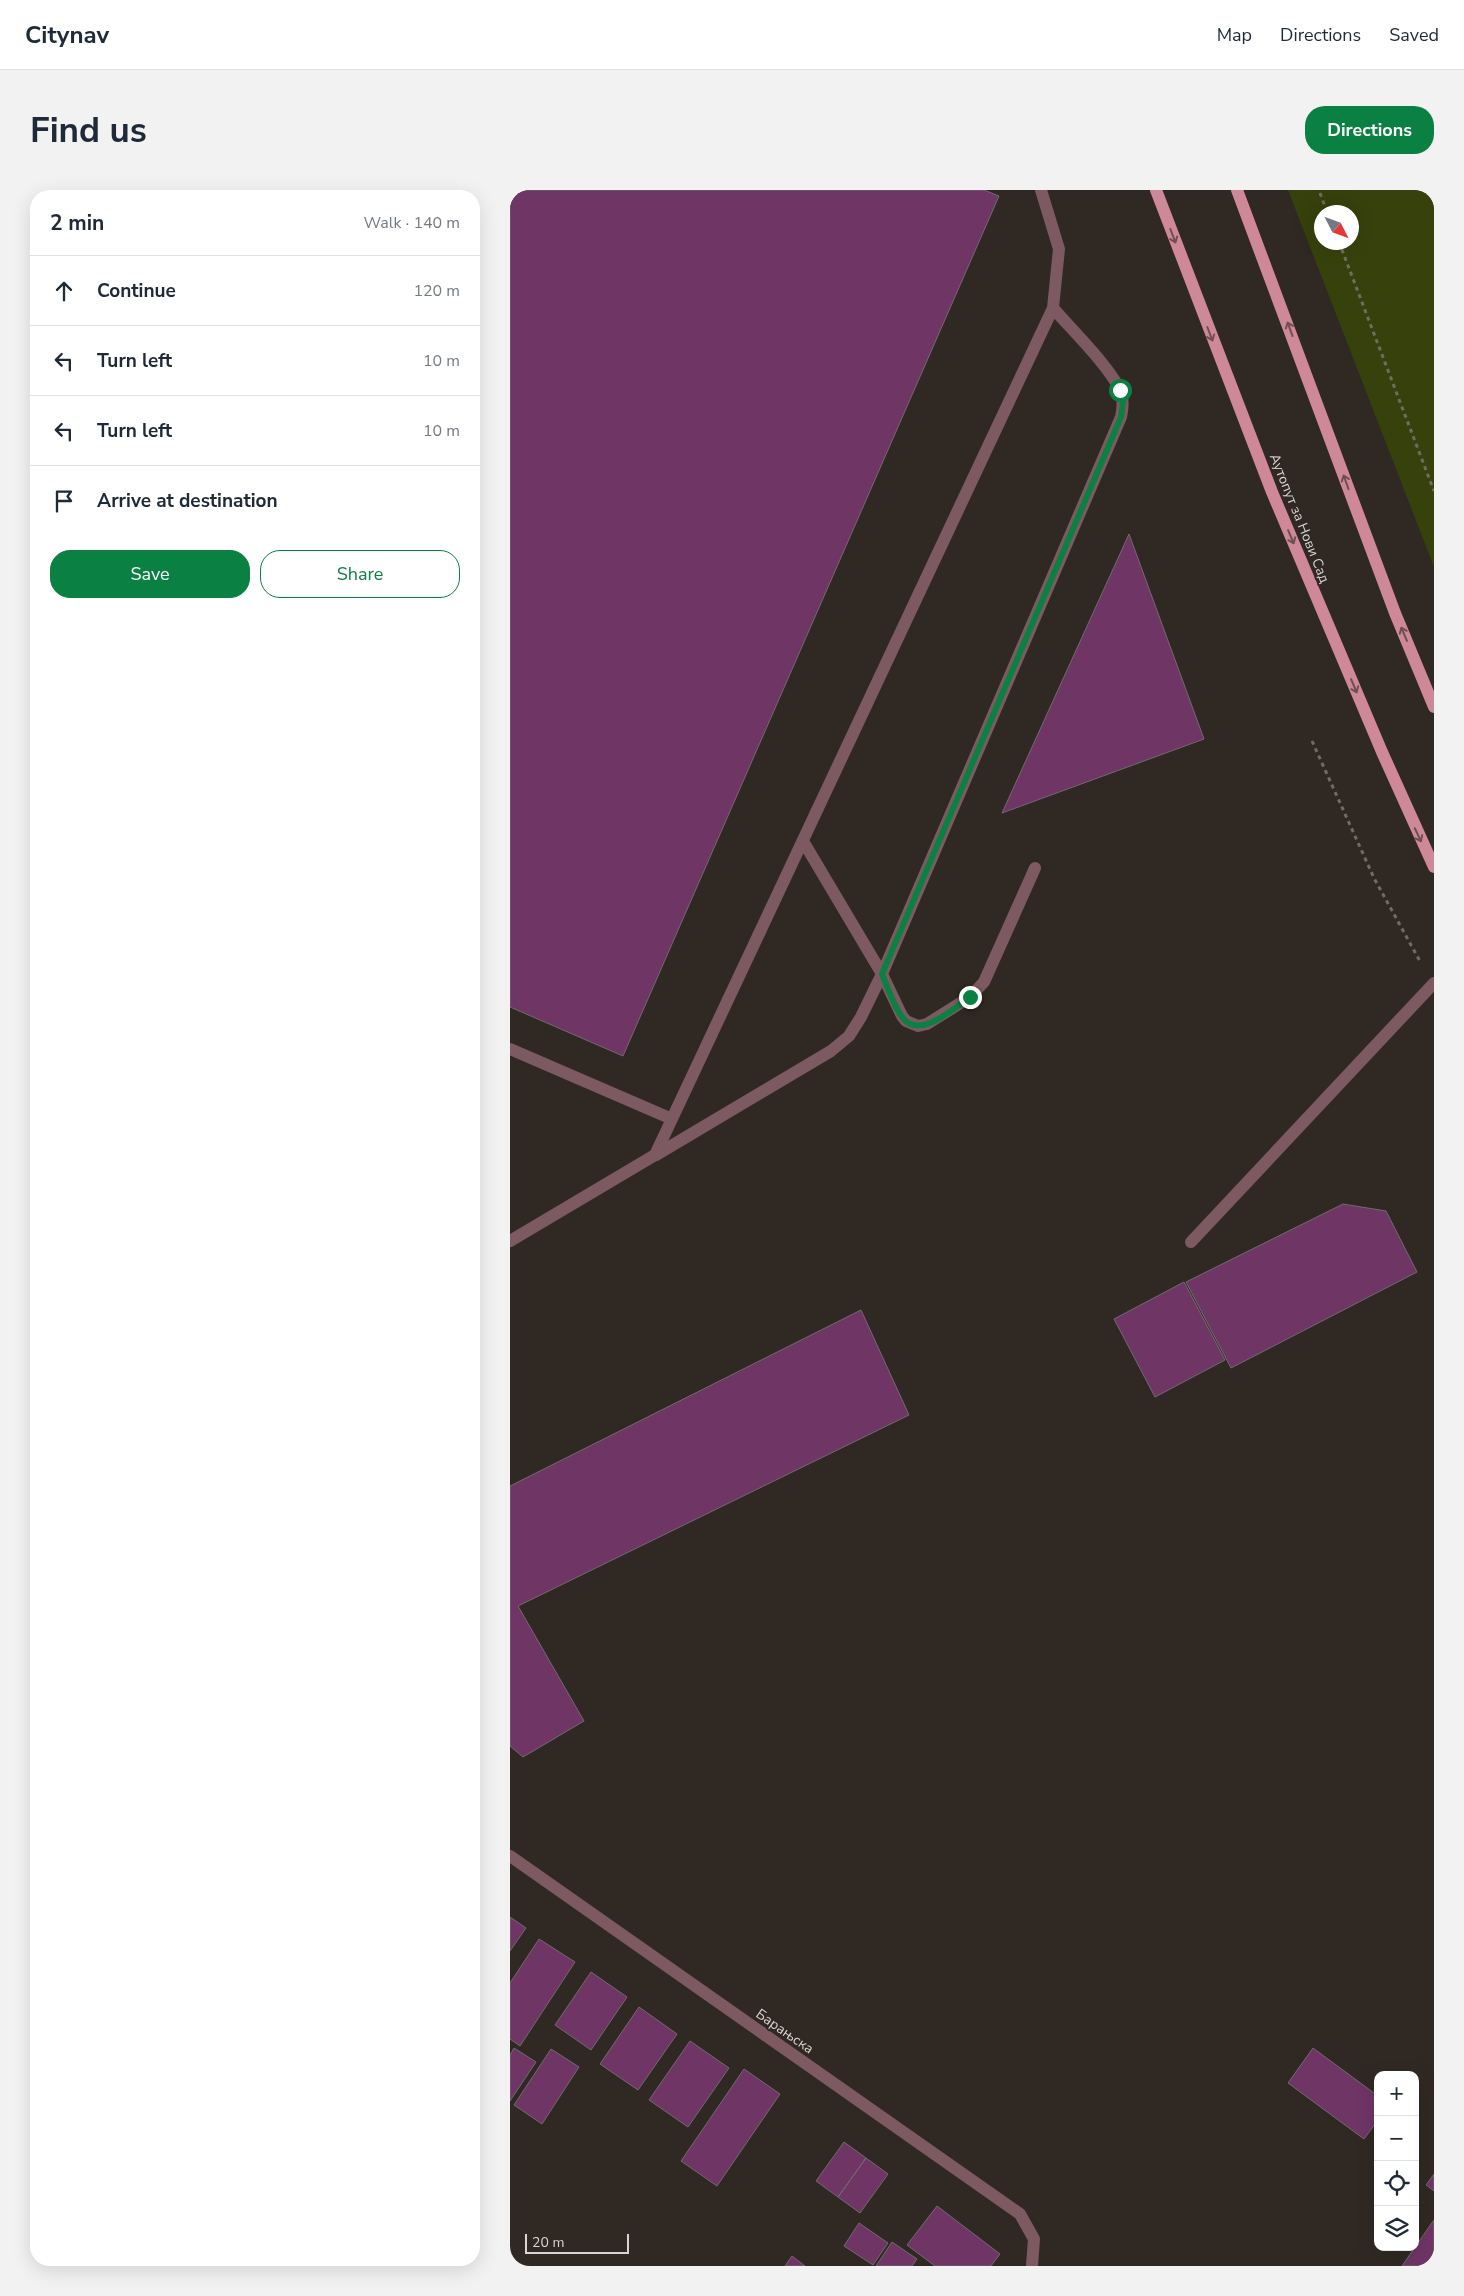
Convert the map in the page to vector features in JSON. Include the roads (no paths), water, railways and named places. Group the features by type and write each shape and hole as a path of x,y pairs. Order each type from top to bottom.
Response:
{"main road":[{"name":"Аутопут за Нови Сад","path":"1156,190 1272,492 1382,752 1431,852 1434,867"},
{"path":"1238,190 1395,614 1434,707"},
{"path":"1423,678 1434,688"}],"street":[{"path":"655,1156 1053,308 1059,249 1041,190"},
{"path":"510,1241 831,1051 849,1036 861,1018 882,974 1121,417 1123,402 1120,390 1109,372 1053,308"},
{"path":"803,841 882,974 902,1016 918,1026 927,1024 970,997 984,982 1035,868"},
{"path":"1191,1242 1433,983"},
{"path":"510,1049 672,1120"},
{"name":"Барањска","path":"510,1856 1020,2214 1034,2239 1032,2266"}]}
